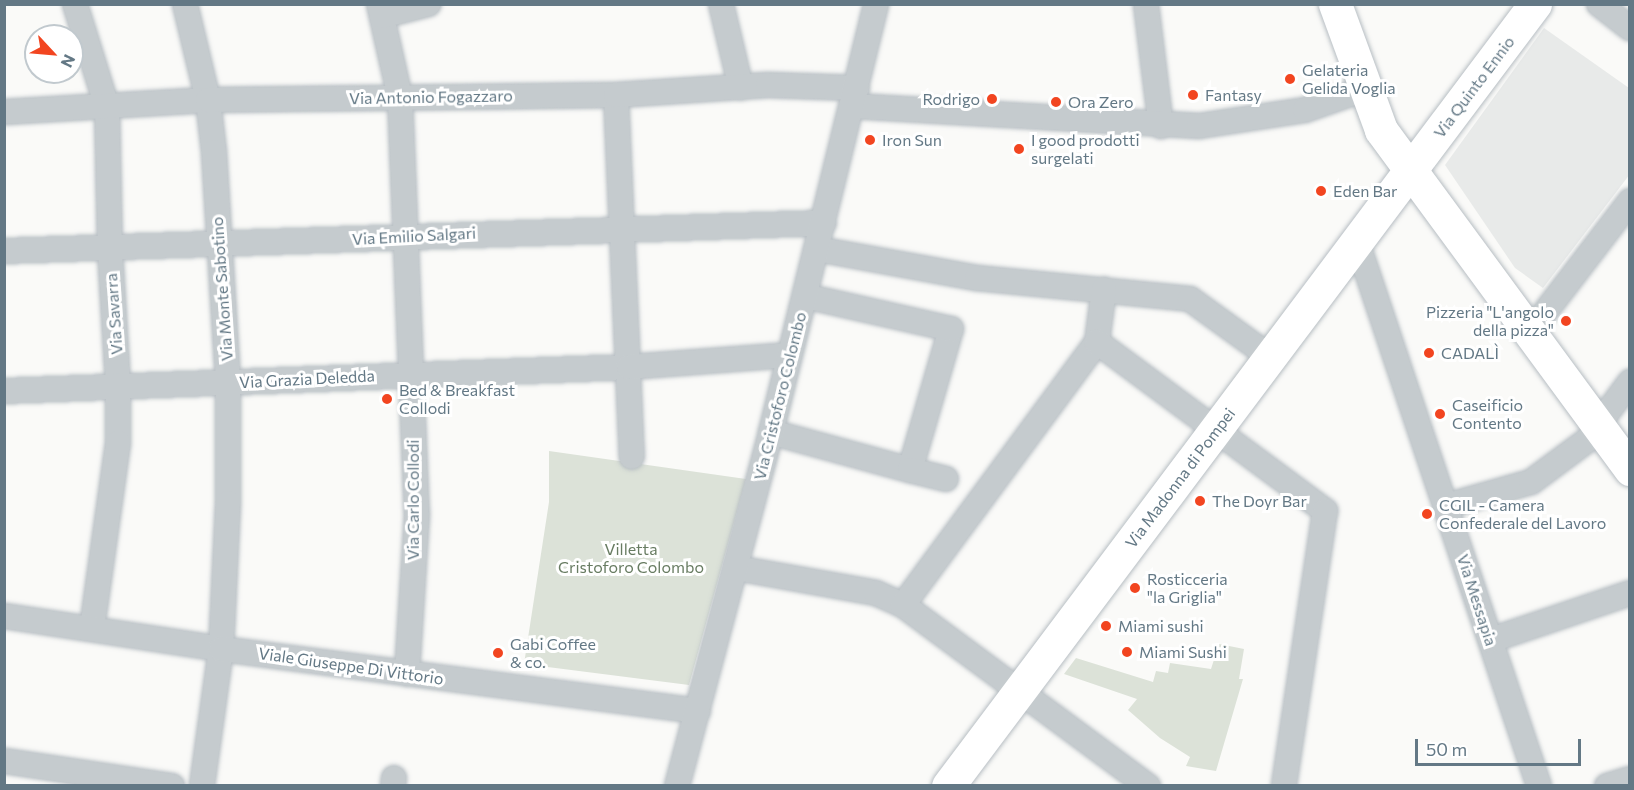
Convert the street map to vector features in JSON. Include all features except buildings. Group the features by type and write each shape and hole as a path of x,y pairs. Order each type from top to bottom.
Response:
{"street":[{"name":"Via Savarra","path":"75,4 107,107 110,250 118,385 118,443 92,627"},
{"name":"Via Monte Sabotino","path":"185,4 208,100 228,383 228,503 221,649 202,786"},
{"path":"380,10 428,4"},
{"path":"721,4 741,88"},
{"name":"Via Cristoforo Colombo","path":"677,786 818,249 876,4"},
{"path":"1146,4 1161,126"},
{"path":"1335,4 1381,130 1629,469"},
{"name":"Via Quinto Ennio","path":"1412,170 1535,4"},
{"path":"1599,4 1629,28"},
{"name":"Via Carlo Collodi","path":"380,10 400,98 417,514 407,674"},
{"name":"Via Antonio Fogazzaro","path":"4,112 208,100 616,95 741,88 1161,126 1199,126 1305,110 1365,89"},
{"path":"616,95 632,457"},
{"name":"Via Madonna di Pompei","path":"948,786 1270,357 1358,245 1412,170"},
{"path":"1530,332 1629,201"},
{"name":"Via Emilio Salgari","path":"4,251 110,250 623,228 824,223"},
{"name":"Via Messapia","path":"1358,245 1539,786"},
{"path":"818,249 977,278 1190,299 1270,357"},
{"path":"903,604 1097,342 1104,289"},
{"path":"805,296 951,329 910,470"},
{"path":"1097,342 1325,511 1326,518 1284,786"},
{"name":"Via Grazia Deledda","path":"4,391 629,367 789,355"},
{"path":"1446,506 1531,482 1599,428 1629,382"},
{"path":"771,432 946,478"},
{"path":"736,568 876,594 903,604 1148,786"},
{"path":"1491,640 1629,593"},
{"name":"Viale Giuseppe Di Vittorio","path":"4,616 92,627 221,649 698,711"},
{"path":"4,761 172,786"},
{"path":"1607,786 1629,779"}],"shaded area":[{"path":"1544,28 1629,88 1630,174 1543,288 1515,268 1445,165"}],"green space":[{"name":"Villetta Cristoforo Colombo","path":"549,451 746,479 689,685 524,664 549,502"},
{"path":"1219,644 1244,649 1239,679 1243,679 1216,771 1186,766 1190,757 1160,738 1128,710 1137,699 1064,674 1076,658 1153,682 1156,671 1168,673 1170,663 1211,669"}],"place":[{"name":"Gelateria Gelida Voglia","path":"1290,79"},
{"name":"Fantasy","path":"1193,95"},
{"name":"Rodrigo","path":"992,99"},
{"name":"Ora Zero","path":"1056,102"},
{"name":"Iron Sun","path":"870,140"},
{"name":"I good prodotti surgelati","path":"1019,149"},
{"name":"Eden Bar","path":"1321,191"},
{"name":"Pizzeria \"L'angolo della pizza\"","path":"1566,321"},
{"name":"CADALÌ","path":"1429,353"},
{"name":"Bed & Breakfast Collodi","path":"387,399"},
{"name":"Caseificio Contento","path":"1440,414"},
{"name":"The Doyr Bar","path":"1200,501"},
{"name":"CGIL - Camera Confederale del Lavoro","path":"1427,514"},
{"name":"Rosticceria \"la Griglia\"","path":"1135,588"},
{"name":"Miami sushi","path":"1106,626"},
{"name":"Miami Sushi","path":"1127,652"},
{"name":"Gabi Coffee & co.","path":"498,653"}]}
